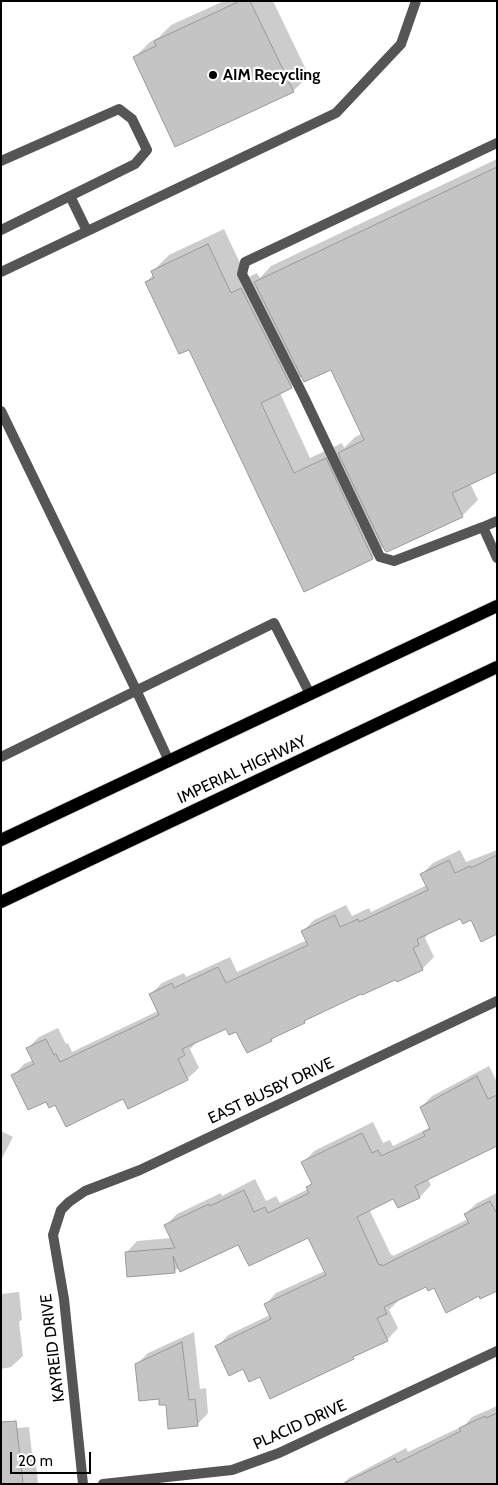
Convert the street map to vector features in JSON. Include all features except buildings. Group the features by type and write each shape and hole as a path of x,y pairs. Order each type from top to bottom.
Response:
{"main road":[{"path":"1,840 497,606"},
{"name":"IMPERIAL HIGHWAY","path":"1,902 497,668"}],"street":[{"path":"1,272 336,113 401,44 416,1"},
{"path":"1,161 119,109 132,119 147,150 135,164 1,230"},
{"path":"497,143 245,262 242,274 304,397 380,557 394,561 497,520"},
{"path":"70,196 87,231"},
{"path":"1,411 169,761"},
{"path":"483,527 497,558"},
{"path":"1,757 137,692 274,623 310,694"},
{"name":"EAST BUSBY DRIVE","path":"61,1210 85,1191 140,1170 497,1001"},
{"name":"KAYREID DRIVE","path":"61,1210 54,1235 64,1299 83,1484"},
{"name":"PLACID DRIVE","path":"104,1484 232,1470 279,1453 497,1351"}],"place":[{"name":"AIM Recycling","path":"213,75"}]}
